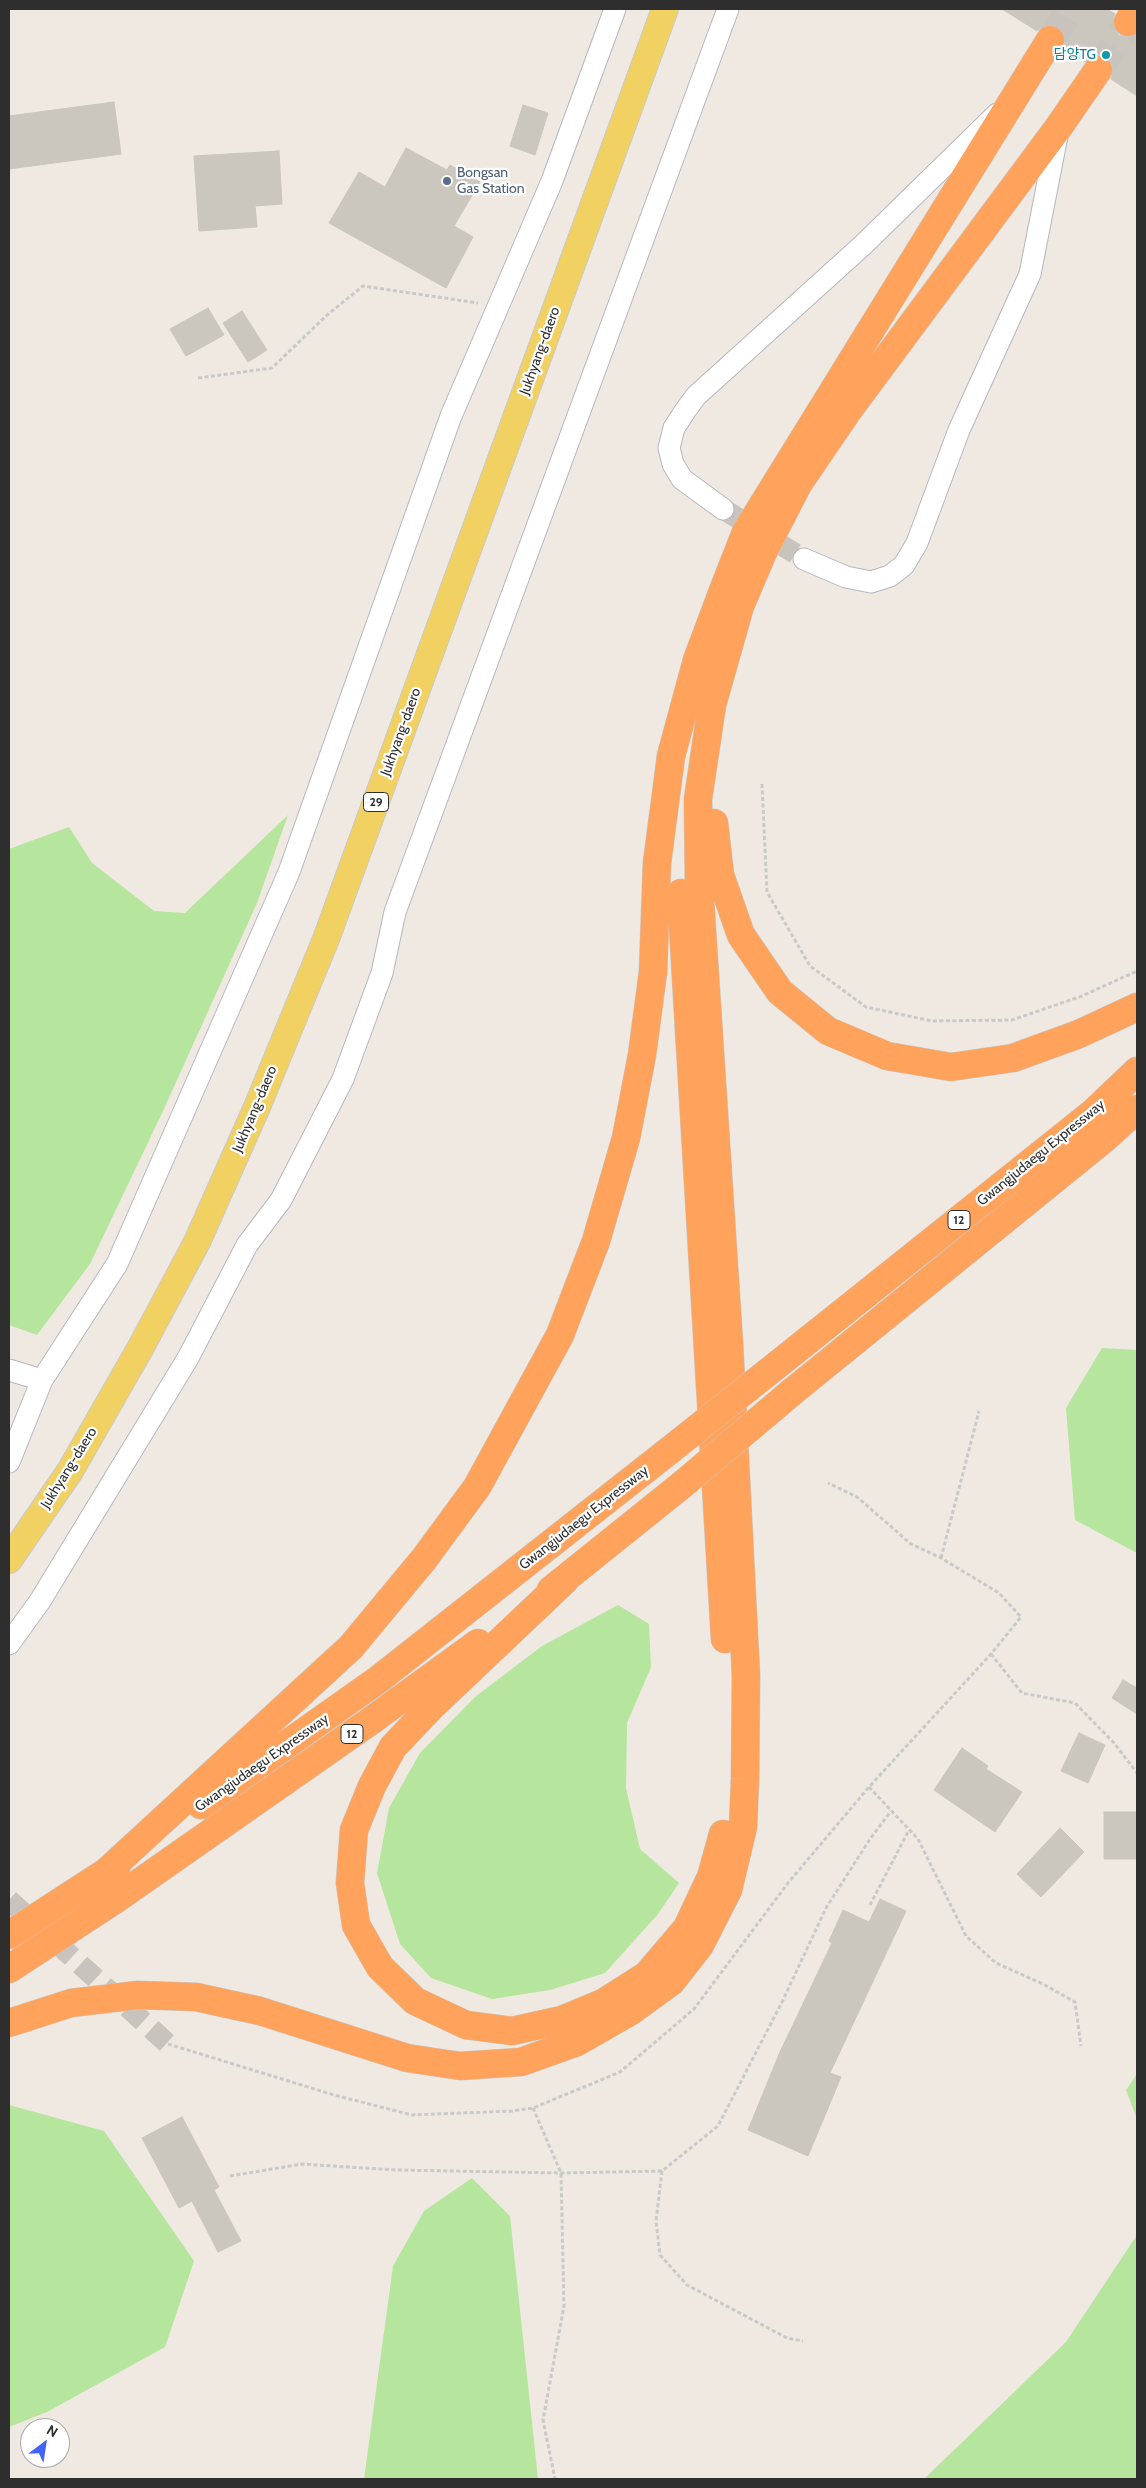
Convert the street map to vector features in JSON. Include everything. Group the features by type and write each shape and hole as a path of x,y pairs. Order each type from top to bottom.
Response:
{"highway":[{"path":"1050,40 746,532 697,660 700,704 719,866 741,935 780,992 828,1031 887,1056 951,1067 1013,1058 1079,1034 1137,1007"},
{"path":"103,1875 351,1647 424,1559 477,1487 560,1335 596,1241 626,1138 642,1054 653,972 657,863 670,766 700,704 763,552 798,484 847,412 1058,128 1098,70"},
{"path":"565,1580 431,1708 394,1747 372,1786 354,1830 350,1883 356,1925 380,1967 415,2001 466,2025 512,2031 562,2020 603,2003 647,1975 687,1928 711,1877 725,1827 729,1766 727,1672 680,885 700,704"},
{"path":"9,2023 71,2003 138,1995 196,1997 260,2011 407,2058 460,2066 521,2062 577,2042 631,2011 671,1982 700,1945 728,1890 743,1827 746,1770 746,1676 729,1343 699,885 700,704"},
{"name":"Gwangjudaegu Expressway","path":"9,1935 103,1875 379,1680 777,1366 1094,1112 1137,1071"},
{"name":"Gwangjudaegu Expressway","path":"9,1969 116,1899 364,1726 565,1580 1137,1110"}],"main road":[{"name":"Jukhyang-daero","path":"9,1560 70,1471 140,1348 197,1242 257,1107 326,939 665,9"}],"street":[{"path":"9,1462 42,1380 117,1264 290,872 451,416 552,181 615,9"},
{"path":"9,1644 40,1601 188,1358 247,1245 281,1200 343,1079 382,973 395,912 728,9"},
{"path":"723,509 682,478 673,464 670,448 674,428 696,396 863,245 1017,94"},
{"path":"804,559 846,577 871,582 890,576 904,565 917,543 959,430 1030,274 1058,128"},
{"path":"9,1370 42,1380"}],"path":[{"path":"198,378 272,368 327,315 364,286 499,305"},
{"path":"762,784 767,892 810,966 866,1007 932,1021 1012,1020 1082,996 1137,971"},
{"path":"941,1558 979,1410"},
{"path":"991,1654 1022,1693 1074,1703 1114,1743 1137,1773"},
{"path":"869,1787 918,1839 966,1936 996,1963 1043,1984 1075,2002 1081,2046"},
{"path":"230,2176 302,2164 396,2170 562,2173 662,2171 718,2126 826,1908 870,1839 891,1811"},
{"path":"870,1905 909,1830"},
{"path":"533,2108 562,2173 564,2306 543,2420 555,2479"},
{"path":"662,2171 656,2222 660,2254 687,2285 786,2338 803,2341"}],"green space":[{"path":"288,815 257,903 163,1111 90,1264 37,1335 9,1325 9,849 69,827 92,863 154,911 185,913"},
{"path":"1102,1348 1137,1350 1137,1553 1075,1520 1066,1408"},
{"path":"618,1605 649,1624 651,1667 627,1723 626,1788 640,1849 679,1883 658,1914 605,1973 550,1990 492,1999 431,1978 400,1944 377,1873 389,1808 420,1753 475,1697 542,1646"},
{"path":"1137,2074 1137,2119 1126,2090"},
{"path":"9,2105 104,2131 194,2261 165,2347 47,2412 32,2418 20,2418 20,2423 9,2427"},
{"path":"472,2178 510,2216 538,2479 364,2479 393,2266 424,2211"},
{"path":"1137,2235 1137,2479 924,2479 1066,2342"}],"building":[{"name":"담양TG","path":"1002,9 1107,9 1115,14 1112,22 1114,29 1119,35 1128,38 1137,34 1137,96 1111,79 1113,72 1112,64 1106,57 1100,55 1092,56 1085,62 1063,48 1066,40 1064,33 1059,27 1050,24 1043,26 1037,31"},
{"path":"114,102 121,154 9,169 9,116"},
{"path":"523,105 548,113 535,155 510,146"},
{"path":"406,148 447,170 450,165 480,182 454,226 473,237 446,288 329,223 359,172 385,187"},
{"path":"279,151 282,204 255,206 257,227 199,231 194,156"},
{"path":"208,308 224,335 186,356 170,329"},
{"path":"242,311 267,350 248,362 223,323"},
{"path":"1123,1680 1137,1688 1137,1714 1112,1698"},
{"path":"1079,1733 1105,1745 1088,1783 1061,1771"},
{"path":"962,1748 988,1766 986,1769 1022,1792 995,1832 934,1790"},
{"path":"1104,1812 1137,1812 1137,1859 1104,1859"},
{"path":"1060,1828 1084,1852 1041,1897 1017,1874"},
{"path":"880,1899 906,1911 830,2073 841,2077 808,2156 748,2130 780,2052 832,1943 829,1941 843,1910 869,1922"},
{"path":"182,2117 219,2187 214,2190 241,2241 218,2252 192,2201 179,2208 142,2138"}],"tunnel":[{"path":"1050,40 1071,9"},
{"path":"1098,70 1128,22"},
{"path":"723,509 804,559"},
{"path":"9,1900 168,2044"}],"place":[{"name":"담양TG","path":"1106,55"},
{"name":"Bongsan Gas Station","path":"447,181"}]}
